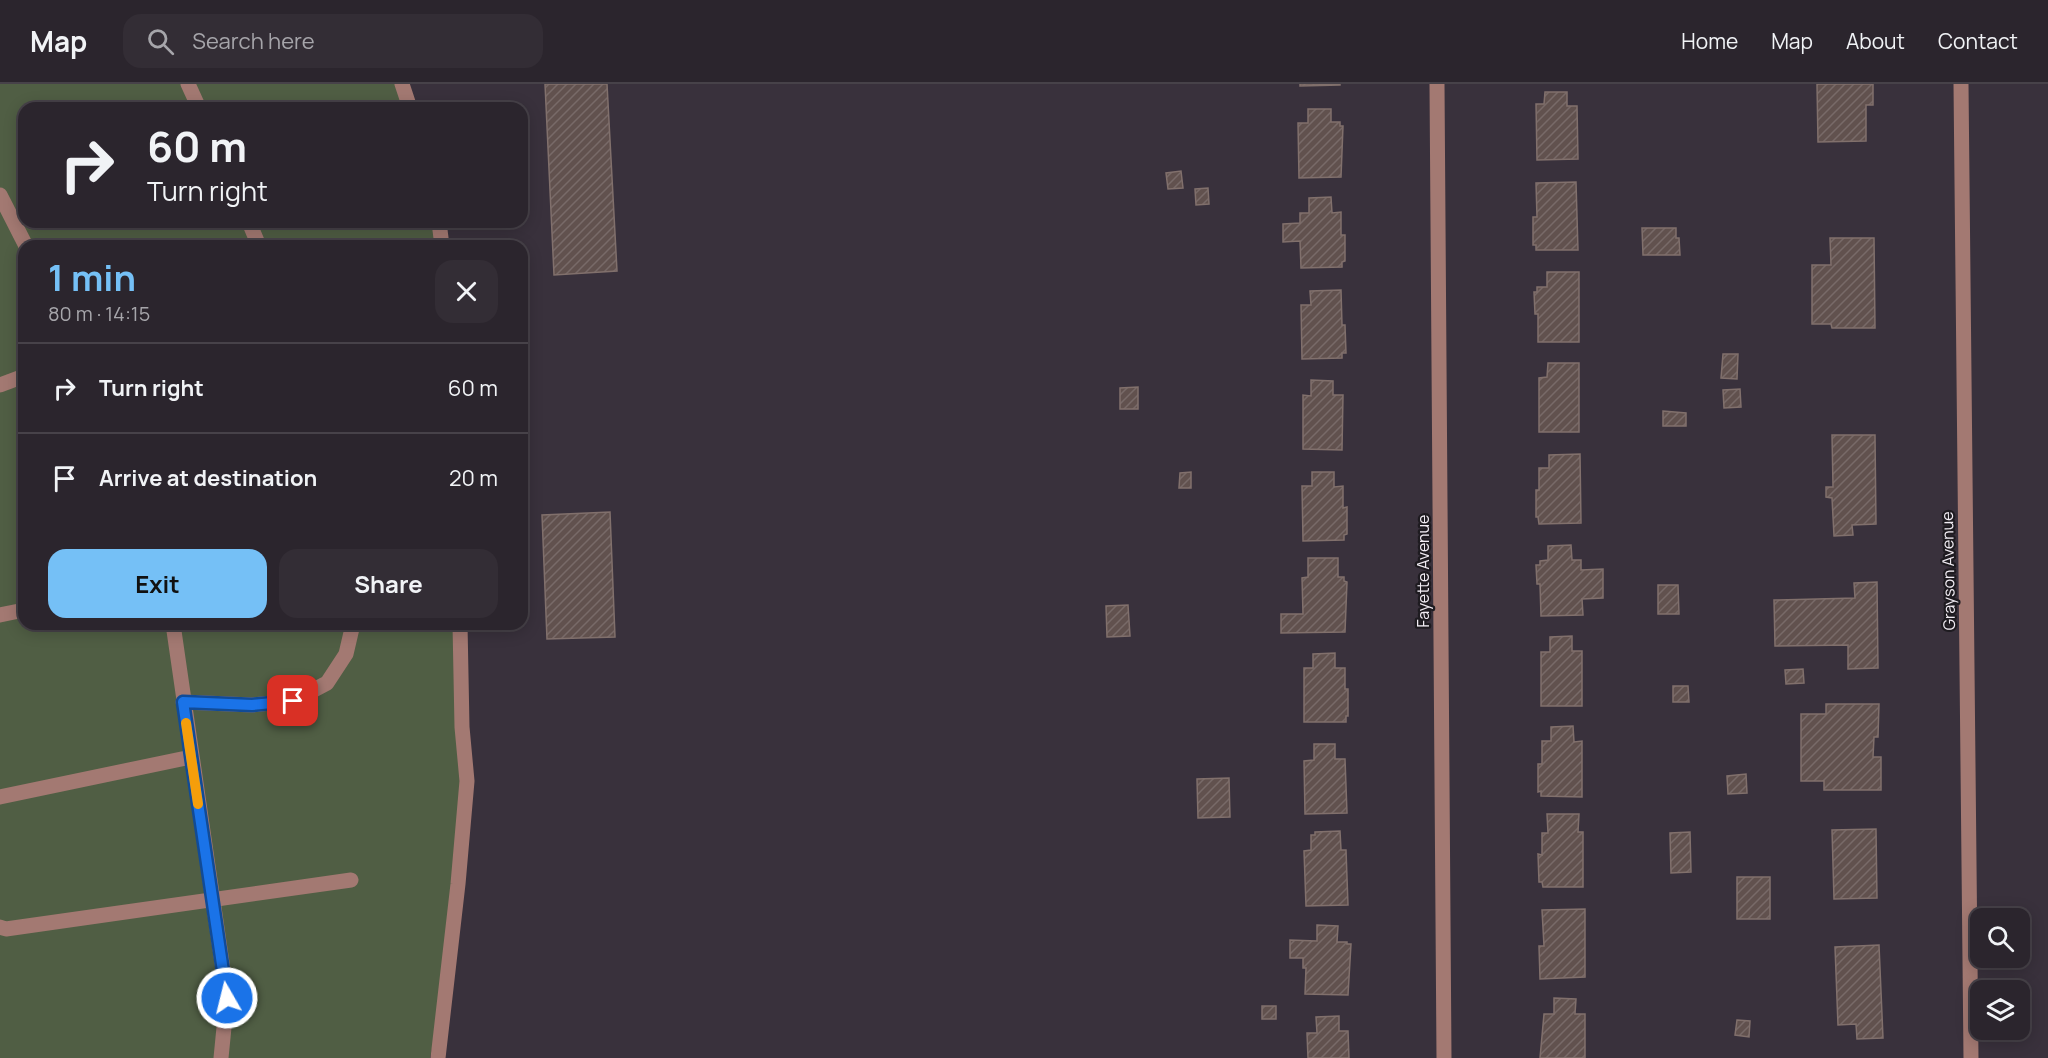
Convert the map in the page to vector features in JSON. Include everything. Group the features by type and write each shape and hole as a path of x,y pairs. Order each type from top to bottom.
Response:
{"street":[{"path":"188,84 196,102"},
{"path":"402,84 408,102"},
{"name":"Fayette Avenue","path":"1437,84 1444,1058"},
{"name":"Grayson Avenue","path":"1961,84 1971,1058"},
{"path":"0,195 24,240"},
{"path":"0,385 18,378"},
{"path":"0,615 18,611"},
{"path":"174,630 227,998 221,1058"},
{"path":"183,702 252,705 293,701 327,683 346,654 352,630"},
{"path":"438,1058 458,884 466,781 462,727 460,630"},
{"path":"0,797 191,757"},
{"path":"0,927 6,929 351,880"}],"green space":[{"path":"0,84 402,84 408,102 18,102 18,228 440,228 441,240 18,240 18,630 460,630 460,920 430,1058 0,1058"}],"building":[{"path":"545,84 607,84 617,271 554,275"},
{"path":"1300,84 1340,84 1340,85 1300,86"},
{"path":"1817,84 1873,84 1873,105 1866,105 1866,141 1818,142"},
{"path":"1545,92 1567,92 1567,106 1577,106 1578,159 1537,160 1536,104 1544,104"},
{"path":"1308,109 1331,109 1331,122 1340,122 1340,126 1343,126 1341,177 1299,178 1298,123 1308,123"},
{"path":"1181,171 1183,188 1168,189 1166,173"},
{"path":"1576,182 1578,250 1536,250 1536,245 1533,245 1533,217 1537,217 1536,183"},
{"path":"1208,188 1209,204 1196,205 1195,189"},
{"path":"1331,197 1332,213 1341,212 1341,235 1345,235 1345,261 1342,262 1342,267 1301,268 1300,241 1283,242 1283,224 1300,223 1300,213 1309,213 1309,198"},
{"path":"1642,228 1676,228 1680,255 1643,255"},
{"path":"1830,238 1874,238 1875,328 1832,328 1831,324 1812,324 1812,265 1831,265"},
{"path":"1547,272 1579,272 1579,342 1538,342 1538,314 1535,314 1534,292 1537,292 1537,287 1547,287"},
{"path":"1341,290 1346,353 1342,353 1342,358 1302,359 1301,305 1311,305 1310,291"},
{"path":"1723,354 1738,354 1737,379 1721,378"},
{"path":"1548,363 1579,363 1579,432 1539,432 1539,378 1547,377"},
{"path":"1311,380 1333,381 1333,395 1343,395 1342,450 1303,449 1303,395 1311,396"},
{"path":"1138,387 1138,409 1120,409 1120,388"},
{"path":"1740,389 1741,407 1724,408 1723,390"},
{"path":"1663,411 1686,413 1686,426 1663,426"},
{"path":"1832,435 1875,435 1876,524 1852,525 1853,535 1834,536 1832,498 1826,497 1826,487 1833,487"},
{"path":"1580,454 1581,523 1539,524 1538,517 1536,517 1536,490 1539,490 1539,468 1549,468 1549,455"},
{"path":"1191,472 1191,488 1179,488 1180,473"},
{"path":"1312,472 1334,472 1334,487 1343,486 1343,508 1347,507 1347,534 1344,535 1344,540 1303,541 1302,486 1312,486"},
{"path":"610,512 615,637 547,639 542,515"},
{"path":"1571,545 1572,560 1581,560 1581,570 1603,569 1603,598 1582,599 1583,615 1541,616 1540,584 1537,584 1536,565 1540,565 1540,561 1548,560 1548,546"},
{"path":"1308,558 1338,558 1338,577 1344,577 1344,581 1347,582 1345,632 1281,633 1281,614 1303,614 1302,578 1308,577"},
{"path":"1877,582 1878,668 1848,669 1848,645 1775,646 1774,600 1855,598 1854,583"},
{"path":"1658,585 1678,585 1679,614 1658,614"},
{"path":"1128,605 1130,636 1107,637 1106,606"},
{"path":"1572,636 1572,651 1582,651 1582,706 1541,706 1541,652 1550,652 1550,637"},
{"path":"1335,653 1335,668 1345,668 1345,689 1348,689 1346,722 1304,722 1304,668 1313,668 1313,654"},
{"path":"1803,669 1804,683 1786,684 1785,670"},
{"path":"1673,686 1688,686 1689,702 1673,702"},
{"path":"1826,704 1879,704 1878,737 1874,737 1873,757 1881,757 1881,790 1824,790 1824,781 1801,781 1801,714 1826,714"},
{"path":"1573,726 1574,742 1582,741 1582,797 1541,796 1541,791 1538,792 1538,764 1542,764 1542,741 1551,741 1551,727"},
{"path":"1314,744 1335,744 1335,759 1345,759 1347,813 1305,814 1304,761 1314,760"},
{"path":"1746,774 1747,793 1728,794 1727,776"},
{"path":"1229,778 1230,817 1198,818 1197,779"},
{"path":"1547,814 1579,814 1578,832 1583,832 1583,887 1543,887 1542,882 1539,882 1538,854 1542,855 1542,833 1548,833"},
{"path":"1876,829 1877,898 1834,899 1832,830"},
{"path":"1340,831 1341,850 1346,850 1348,905 1306,906 1304,851 1311,850 1311,835 1315,835 1315,832"},
{"path":"1690,832 1691,872 1671,873 1670,833"},
{"path":"1737,877 1770,877 1770,919 1737,919"},
{"path":"1585,909 1585,977 1540,979 1539,946 1544,946 1542,910"},
{"path":"1317,925 1338,926 1337,942 1351,944 1348,995 1305,994 1306,968 1303,968 1303,958 1290,958 1290,940 1317,941"},
{"path":"1879,945 1883,1038 1857,1039 1856,1024 1838,1025 1835,947"},
{"path":"1554,998 1576,999 1575,1014 1585,1014 1585,1058 1540,1058 1544,1014 1554,1014"},
{"path":"1262,1006 1276,1006 1276,1019 1262,1019"},
{"path":"1339,1016 1339,1031 1348,1031 1349,1058 1308,1058 1307,1033 1317,1033 1316,1017"},
{"path":"1737,1020 1750,1021 1749,1037 1735,1035"}],"slow traffic":[{"path":"186,723 198,804"}],"route":[{"path":"227,998 183,702 252,705 293,701"}]}
